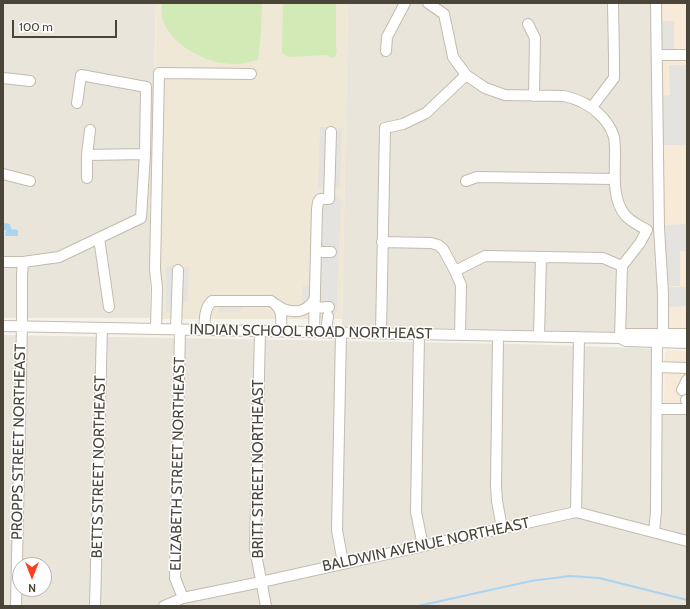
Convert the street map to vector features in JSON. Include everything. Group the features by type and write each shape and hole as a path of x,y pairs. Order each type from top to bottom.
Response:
{"street":[{"path":"386,51 387,37 405,3"},
{"path":"428,3 444,14 452,56 466,75 484,88 505,95 564,96 573,98 592,107 604,118 614,137 616,196 619,205 633,222 648,230 622,266 620,338"},
{"path":"592,107 614,78 613,3"},
{"path":"654,532 656,512 659,337 663,293 659,228 656,3"},
{"path":"528,24 535,38 534,96"},
{"path":"657,56 687,55"},
{"path":"156,329 157,288 155,269 159,73 251,74"},
{"path":"3,262 23,262 59,257 141,218 145,154 146,87 81,75 77,102"},
{"path":"381,334 385,128 403,124 426,113 466,75"},
{"path":"3,78 30,81"},
{"path":"87,178 87,155 90,130"},
{"path":"314,332 317,209 320,199 329,199 331,132"},
{"path":"87,155 145,154"},
{"path":"3,174 30,181"},
{"path":"466,181 477,177 615,179"},
{"path":"99,238 109,307"},
{"path":"382,242 431,243 438,245 443,249 461,285 460,335"},
{"path":"316,252 331,252"},
{"path":"454,271 485,256 603,258 622,266"},
{"path":"539,336 541,257"},
{"name":"PROPPS STREET NORTHEAST","path":"16,606 23,262"},
{"name":"ELIZABETH STREET NORTHEAST","path":"178,270 176,578 183,598"},
{"path":"204,330 208,304 212,301 271,301 286,310 301,310 315,303"},
{"path":"315,303 329,311 326,332"},
{"path":"277,305 281,312 281,331"},
{"name":"INDIAN SCHOOL ROAD NORTHEAST","path":"3,326 620,338 626,342 687,334"},
{"name":"BETTS STREET NORTHEAST","path":"95,606 102,328"},
{"name":"BRITT STREET NORTHEAST","path":"260,331 256,549 266,606"},
{"path":"340,332 336,530 343,563"},
{"path":"419,334 416,512 423,546"},
{"path":"498,336 496,486 502,528"},
{"path":"576,512 579,337"},
{"name":"INDIAN SCHOOL ROAD NORTHEAST","path":"659,337 687,343"},
{"path":"658,367 687,368"},
{"path":"657,409 686,396"},
{"name":"BALDWIN AVENUE NORTHEAST","path":"164,606 183,598 576,512 687,541"}],"shaded area":[{"path":"3,3 156,3 150,196 150,318 3,318"},
{"path":"156,3 348,3 342,319 152,319"},
{"path":"348,3 653,3 660,328 612,332 342,326"},
{"path":"653,3 687,3 687,328 660,328"},
{"path":"661,21 674,21 674,50 662,50"},
{"path":"669,65 687,65 687,145 663,145 662,96 670,95"},
{"path":"320,127 342,128 340,188 318,187"},
{"path":"335,194 341,200 337,311 332,315 302,306 303,285 319,286 323,207"},
{"path":"687,224 687,251 680,251 680,286 667,286 665,225"},
{"path":"166,267 189,267 188,301 171,312 166,312"},
{"path":"666,287 687,287 687,306 667,307"},
{"path":"220,305 245,305 240,312 218,312"},
{"path":"3,335 517,344 651,349 652,413 687,411 687,606 3,606"},
{"path":"666,351 687,351 687,411 664,411 665,354"}],"green space":[{"path":"162,3 262,3 258,60 237,64 221,63 191,51 174,38 167,30 162,19"},
{"path":"283,3 336,3 337,52 335,56 332,58 326,55 288,57 282,53"}],"water":[{"path":"3,223 10,224 11,229 18,230 18,236 5,236 6,230 3,230"}],"waterway":[{"path":"418,606 531,581 570,576 599,578 687,600"}]}
